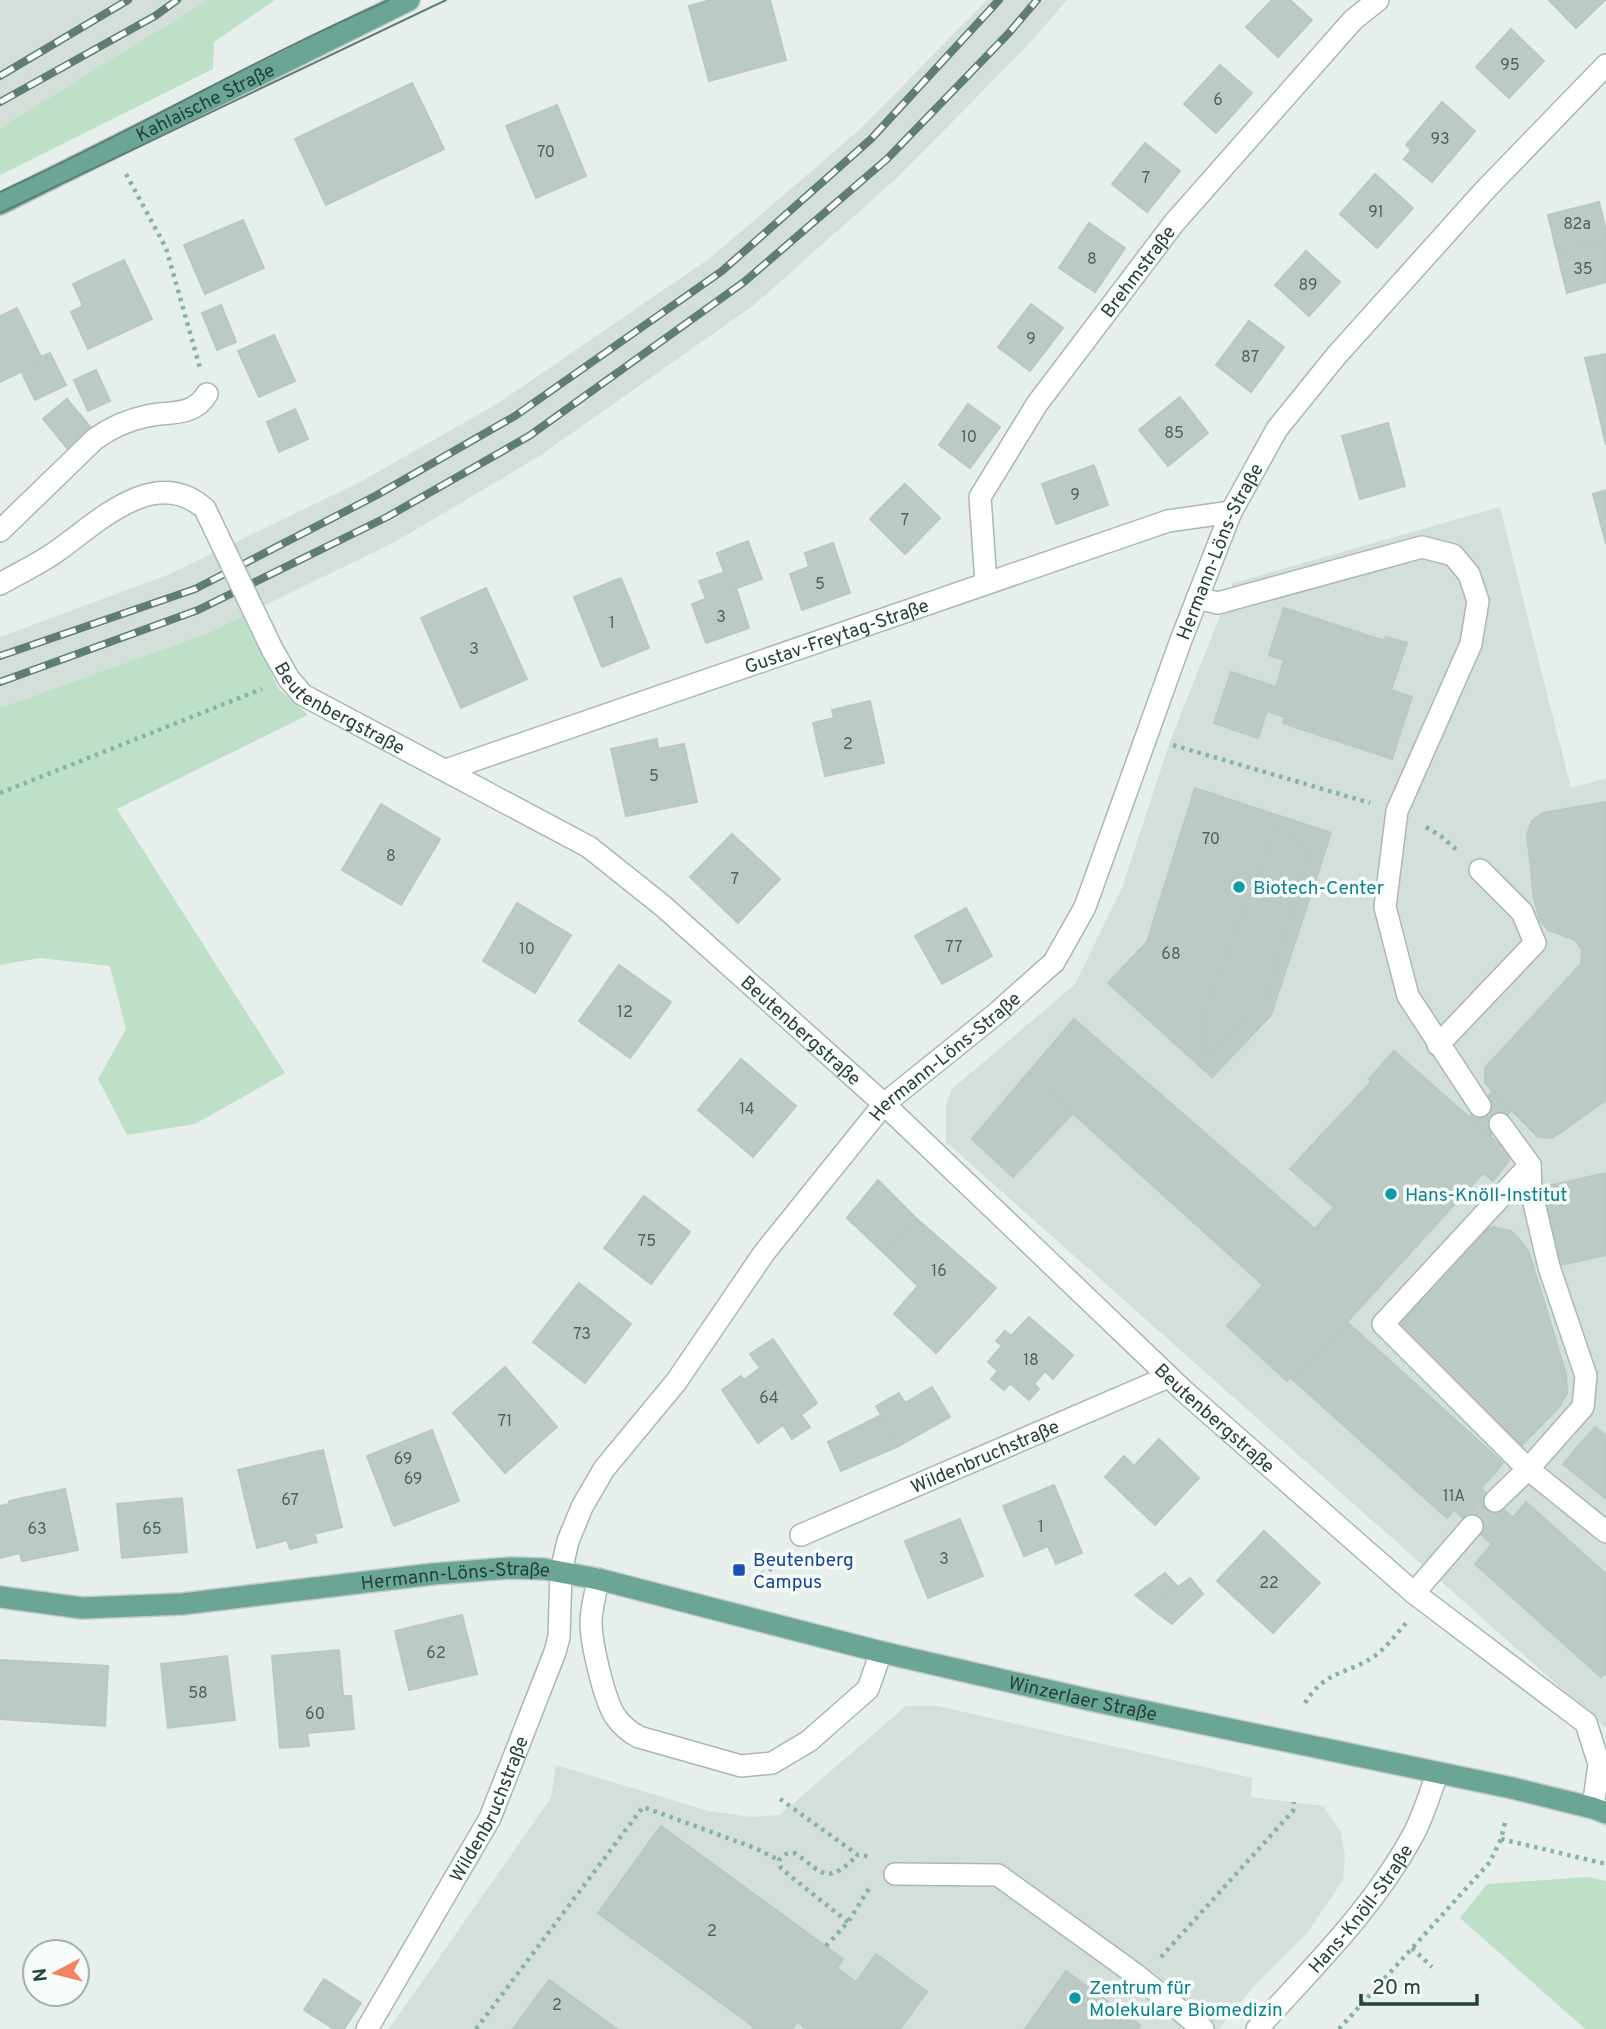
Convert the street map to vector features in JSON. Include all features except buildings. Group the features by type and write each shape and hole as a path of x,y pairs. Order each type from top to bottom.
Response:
{"main road":[{"name":"Kahlaische Straße","path":"0,204 409,0"},
{"name":"Hermann-Löns-Straße","path":"0,1597 82,1608 182,1604 499,1568 534,1568 561,1572"},
{"name":"Winzerlaer Straße","path":"561,1572 881,1652 1090,1700 1512,1788 1599,1810"}],"street":[{"name":"Brehmstraße","path":"986,583 981,497 1037,404 1174,223 1353,20 1378,0"},
{"name":"Hermann-Löns-Straße","path":"561,1572 568,1541 582,1507 604,1469 676,1382 764,1253 884,1104 997,1013 1054,962 1085,907 1231,512 1277,429 1336,356 1485,190 1606,65"},
{"path":"0,531 106,431 145,416 190,410 200,406 207,394"},
{"name":"Beutenbergstraße","path":"0,584 56,552 101,517 136,499 166,494 194,499 205,509 272,649 289,679 303,695 589,847 663,906 884,1104 1167,1377 1420,1597 1586,1723 1599,1764 1599,1810"},
{"name":"Gustav-Freytag-Straße","path":"446,770 1168,520 1231,512"},
{"path":"1197,598 1218,603 1422,548 1453,555 1469,574 1478,601 1471,644 1397,811 1385,907 1408,996 1479,1106"},
{"path":"1438,1045 1535,943 1522,912 1480,870"},
{"path":"1495,1501 1528,1469 1583,1407 1586,1376 1549,1267 1531,1190 1530,1165 1500,1124"},
{"path":"1530,1165 1383,1324 1528,1469 1606,1532"},
{"name":"Wildenbruchstraße","path":"801,1535 1167,1377"},
{"path":"1420,1597 1472,1526"},
{"name":"Wildenbruchstraße","path":"367,2029 491,1818 559,1637 561,1572"},
{"path":"598,1580 591,1632 609,1705 620,1723 627,1731 639,1737 741,1766 772,1763 809,1741 868,1689 881,1652"},
{"name":"Hans-Knöll-Straße","path":"1257,2029 1373,1898 1412,1837 1438,1773"},
{"path":"885,1875 998,1875 1203,2029"}],"path":[{"path":"113,149 166,247 207,394"},
{"path":"0,793 289,679"},
{"path":"1186,750 1397,811"},
{"path":"761,1574 778,1566"},
{"path":"1305,1703 1325,1679 1377,1655 1420,1597"},
{"path":"1340,2028 1490,1862 1501,1839 1512,1788"},
{"path":"780,1799 858,1855 872,1856"},
{"path":"1141,1980 1293,1811 1294,1802"},
{"path":"476,2029 643,1807 754,1848 779,1860"},
{"path":"1501,1839 1606,1864"},
{"path":"779,1860 786,1854 795,1853 824,1874 832,1874 839,1873 858,1855"},
{"path":"779,1860 781,1868 848,1922"},
{"path":"826,1946 885,1875"},
{"path":"1412,1948 1432,1966"}],"shaded area":[{"path":"0,0 207,0 0,128"},
{"path":"987,0 1067,0 1026,47 898,177 754,305 538,457 395,542 208,633 0,708 0,637 170,574 362,481 500,402 710,258 858,131"},
{"path":"1500,507 1571,788 1606,778 1606,1728 946,1142 946,1104 952,1089 1075,984 1122,888 1169,744 1233,583"},
{"path":"906,1706 938,1706 1252,1778 1251,1797 1323,1806 1341,1832 1345,1856 1343,1880 1308,1932 1255,1985 1219,2029 389,2029 551,1798 556,1765 709,1811 751,1817 780,1815"}],"green space":[{"path":"207,0 275,0 214,42 213,69 0,175 0,128"},
{"path":"244,615 279,689 308,715 117,809 285,1073 195,1124 127,1135 98,1079 126,1029 110,966 40,958 0,965 0,708 208,633"},
{"path":"1588,1877 1606,1881 1606,2029 1585,2029 1460,1918 1487,1884"}],"tunnel":[{"path":"1472,1526 1495,1501"}],"tram line":[{"path":"0,192 291,46 389,0"},
{"path":"0,213 446,0"}],"railway":[{"path":"0,76 128,0"},
{"path":"0,102 155,16 177,0"},
{"path":"0,656 195,589 377,495 515,416 722,271 871,139 999,0"},
{"path":"0,682 198,610 387,517 529,436 744,282 887,159 1008,34 1037,0"}],"place":[{"name":"Biotech-Center","path":"1239,887"},
{"name":"Hans-Knöll-Institut","path":"1391,1194"},
{"name":"Beutenberg Campus","path":"739,1570"},
{"name":"Zentrum für Molekulare Biomedizin","path":"1075,1998"}]}
